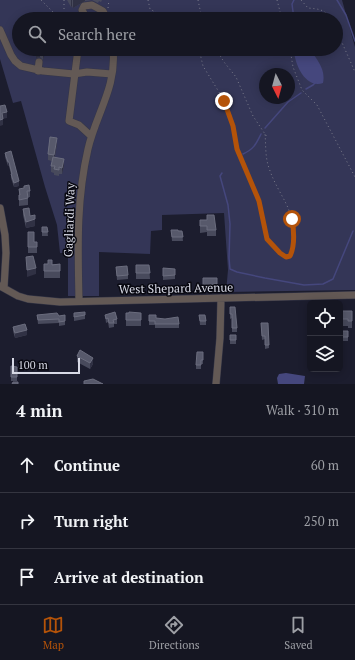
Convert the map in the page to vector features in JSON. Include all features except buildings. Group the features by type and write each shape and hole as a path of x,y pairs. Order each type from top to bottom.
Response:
{"street":[{"path":"83,12 82,10 84,6 87,5 94,6 103,12"},
{"path":"0,30 11,55 21,66 38,71 74,74 87,72 112,74"},
{"path":"77,56 69,121 79,125 91,136"},
{"name":"Gagliardi Way","path":"79,301 78,212 82,179 91,136 107,95 112,74 114,56"},
{"path":"38,71 39,62"},
{"path":"0,208 5,235 6,253 2,286"},
{"name":"West Shepard Avenue","path":"2,286 11,292 28,299 47,301 355,295"},
{"path":"216,384 220,338 221,298"}],"path":[{"path":"41,0 53,12"},
{"path":"64,0 64,12"},
{"path":"107,12 109,0"},
{"path":"148,0 150,9 155,12"},
{"path":"198,0 201,12"},
{"path":"277,0 280,12"},
{"path":"301,0 308,8 321,9 325,12"},
{"path":"343,45 355,72"},
{"path":"201,56 203,66 222,97 230,115 237,149 261,210 267,239 280,253 288,257 291,255 292,251 294,233 292,219 286,202 269,169 266,157 265,134"},
{"path":"220,56 236,77 253,116 267,137"},
{"path":"291,56 293,67 302,90 317,105 355,176"}],"shaded area":[{"path":"0,0 342,0 355,47 355,290 226,292 228,270 224,213 162,215 162,230 151,231 150,254 99,252 99,296 68,296 68,253 60,253 57,225 21,101 13,103 0,59"},
{"path":"295,56 315,56 322,69 324,78 323,83 317,84 306,79 296,61"},
{"path":"286,373 305,376 304,384 278,384 277,378 279,374"}],"waterway":[{"path":"293,12 292,4 294,0"},
{"path":"337,0 346,15 355,41"},
{"path":"306,89 316,82"},
{"path":"265,128 288,102 301,93"},
{"path":"243,154 254,146 261,134"},
{"path":"222,173 220,176 228,205 230,224 230,269 237,272 304,285 323,284 333,279 353,231"}],"route":[{"path":"224,101 235,132 237,149 259,201 267,239 283,256 286,257 291,255 292,251 294,233 292,219"}]}
